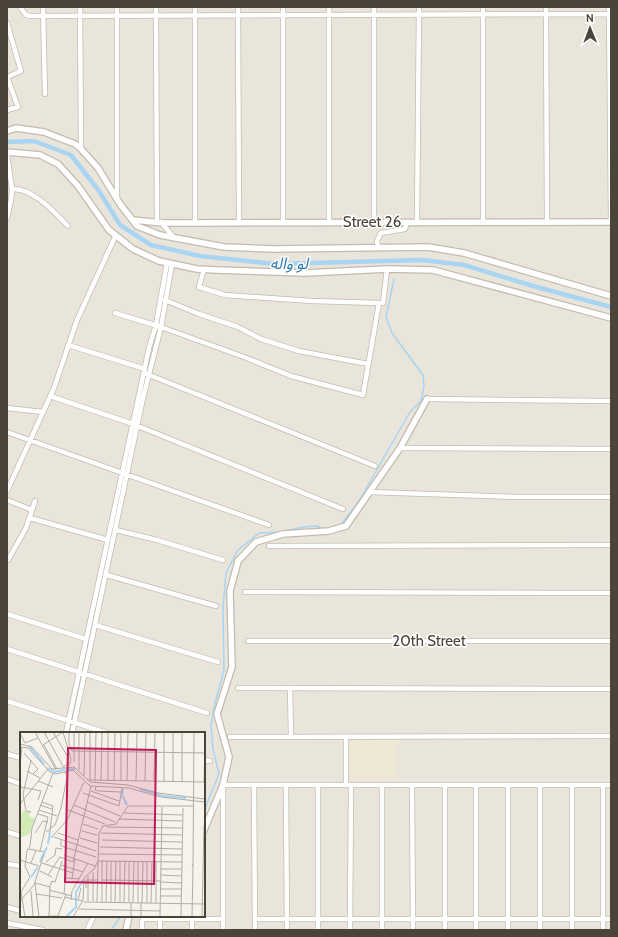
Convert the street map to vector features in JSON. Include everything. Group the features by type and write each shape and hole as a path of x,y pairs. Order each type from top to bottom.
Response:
{"street":[{"path":"20,7 26,15 610,14"},
{"path":"43,7 45,94"},
{"path":"80,7 81,149"},
{"path":"117,7 117,199"},
{"path":"156,7 159,221 174,238"},
{"path":"195,7 195,223"},
{"path":"238,7 239,223"},
{"path":"283,7 284,222"},
{"path":"329,7 329,222"},
{"path":"374,7 374,222"},
{"path":"417,222 419,7"},
{"path":"483,7 483,222"},
{"path":"546,7 547,222"},
{"path":"610,7 611,222"},
{"path":"7,23 21,71 7,77 18,107 7,110"},
{"path":"7,131 16,128 44,132 75,144 98,168 117,199 137,226 160,235 224,247 273,249 428,247 464,253 611,296"},
{"path":"7,218 12,189 7,153 40,155 58,164 78,186 109,230 133,249 159,261 204,269 305,273 387,269 433,270 611,318"},
{"path":"12,189 17,189 32,195 68,226"},
{"name":"Street 26","path":"133,220 195,223 611,222"},
{"path":"378,248 377,240 381,234 405,230 407,222"},
{"path":"7,491 50,396 77,320 116,235"},
{"path":"66,732 133,424 166,300 170,263"},
{"path":"158,326 170,263"},
{"path":"204,269 199,287 225,294 312,301 379,303 383,303 387,269"},
{"path":"166,300 238,327 261,339 293,349 368,364"},
{"path":"114,313 158,326 244,357 291,376 363,395 379,303"},
{"path":"68,345 146,372 375,466"},
{"path":"72,732 128,475 138,426 146,372"},
{"path":"50,396 133,424 343,509"},
{"path":"223,930 224,785 228,757 217,714 232,667 230,591 238,561 256,542 283,534 329,531 346,526 400,448 427,399 611,401"},
{"path":"7,408 43,412"},
{"path":"7,432 269,525"},
{"path":"400,448 611,449"},
{"path":"369,492 518,497 611,498"},
{"path":"7,500 32,510"},
{"path":"8,560 26,528 35,501"},
{"path":"30,518 108,540"},
{"path":"116,530 224,560"},
{"path":"269,546 611,546"},
{"path":"106,575 216,606"},
{"path":"245,592 611,593"},
{"path":"7,614 86,640"},
{"path":"95,625 218,662"},
{"name":"20th Street","path":"248,641 611,641"},
{"path":"7,649 208,713"},
{"path":"238,688 611,689"},
{"path":"290,688 290,737"},
{"path":"7,702 104,732"},
{"path":"230,737 611,736"},
{"path":"346,737 350,930"},
{"path":"7,754 20,758"},
{"path":"205,760 210,761"},
{"path":"7,779 20,784"},
{"path":"224,785 611,785"},
{"path":"206,821 224,785"},
{"path":"254,785 255,930"},
{"path":"286,785 287,930"},
{"path":"318,785 318,930"},
{"path":"382,785 382,930"},
{"path":"412,785 413,930"},
{"path":"445,785 445,930"},
{"path":"476,785 476,930"},
{"path":"508,785 508,930"},
{"path":"540,785 540,930"},
{"path":"572,785 572,930"},
{"path":"603,785 603,930"},
{"path":"7,832 20,836"},
{"path":"7,864 20,866"},
{"path":"7,907 20,910"},
{"path":"87,930 94,917"},
{"path":"126,930 128,917"},
{"path":"142,930 142,920 160,918 223,919"},
{"path":"160,918 160,930"},
{"path":"192,918 192,930"},
{"path":"255,919 611,919"},
{"path":"7,924 43,930"}],"shaded area":[{"path":"7,7 611,7 611,930 7,930"},
{"path":"350,740 397,740 397,780 350,780"}],"waterway":[{"name":"لو واله","path":"7,142 34,141 71,155 99,191 120,225 151,245 200,256 274,264 422,260 464,265 533,286 611,307"},
{"path":"340,526 359,501 410,412 421,401 424,387 423,375 392,333 386,317 394,279"},
{"path":"205,809 219,774 213,749 211,725 214,707 224,670 223,608 226,573 238,550 259,533 282,532 303,527 317,526 323,529"},
{"path":"111,930 120,917"}]}
